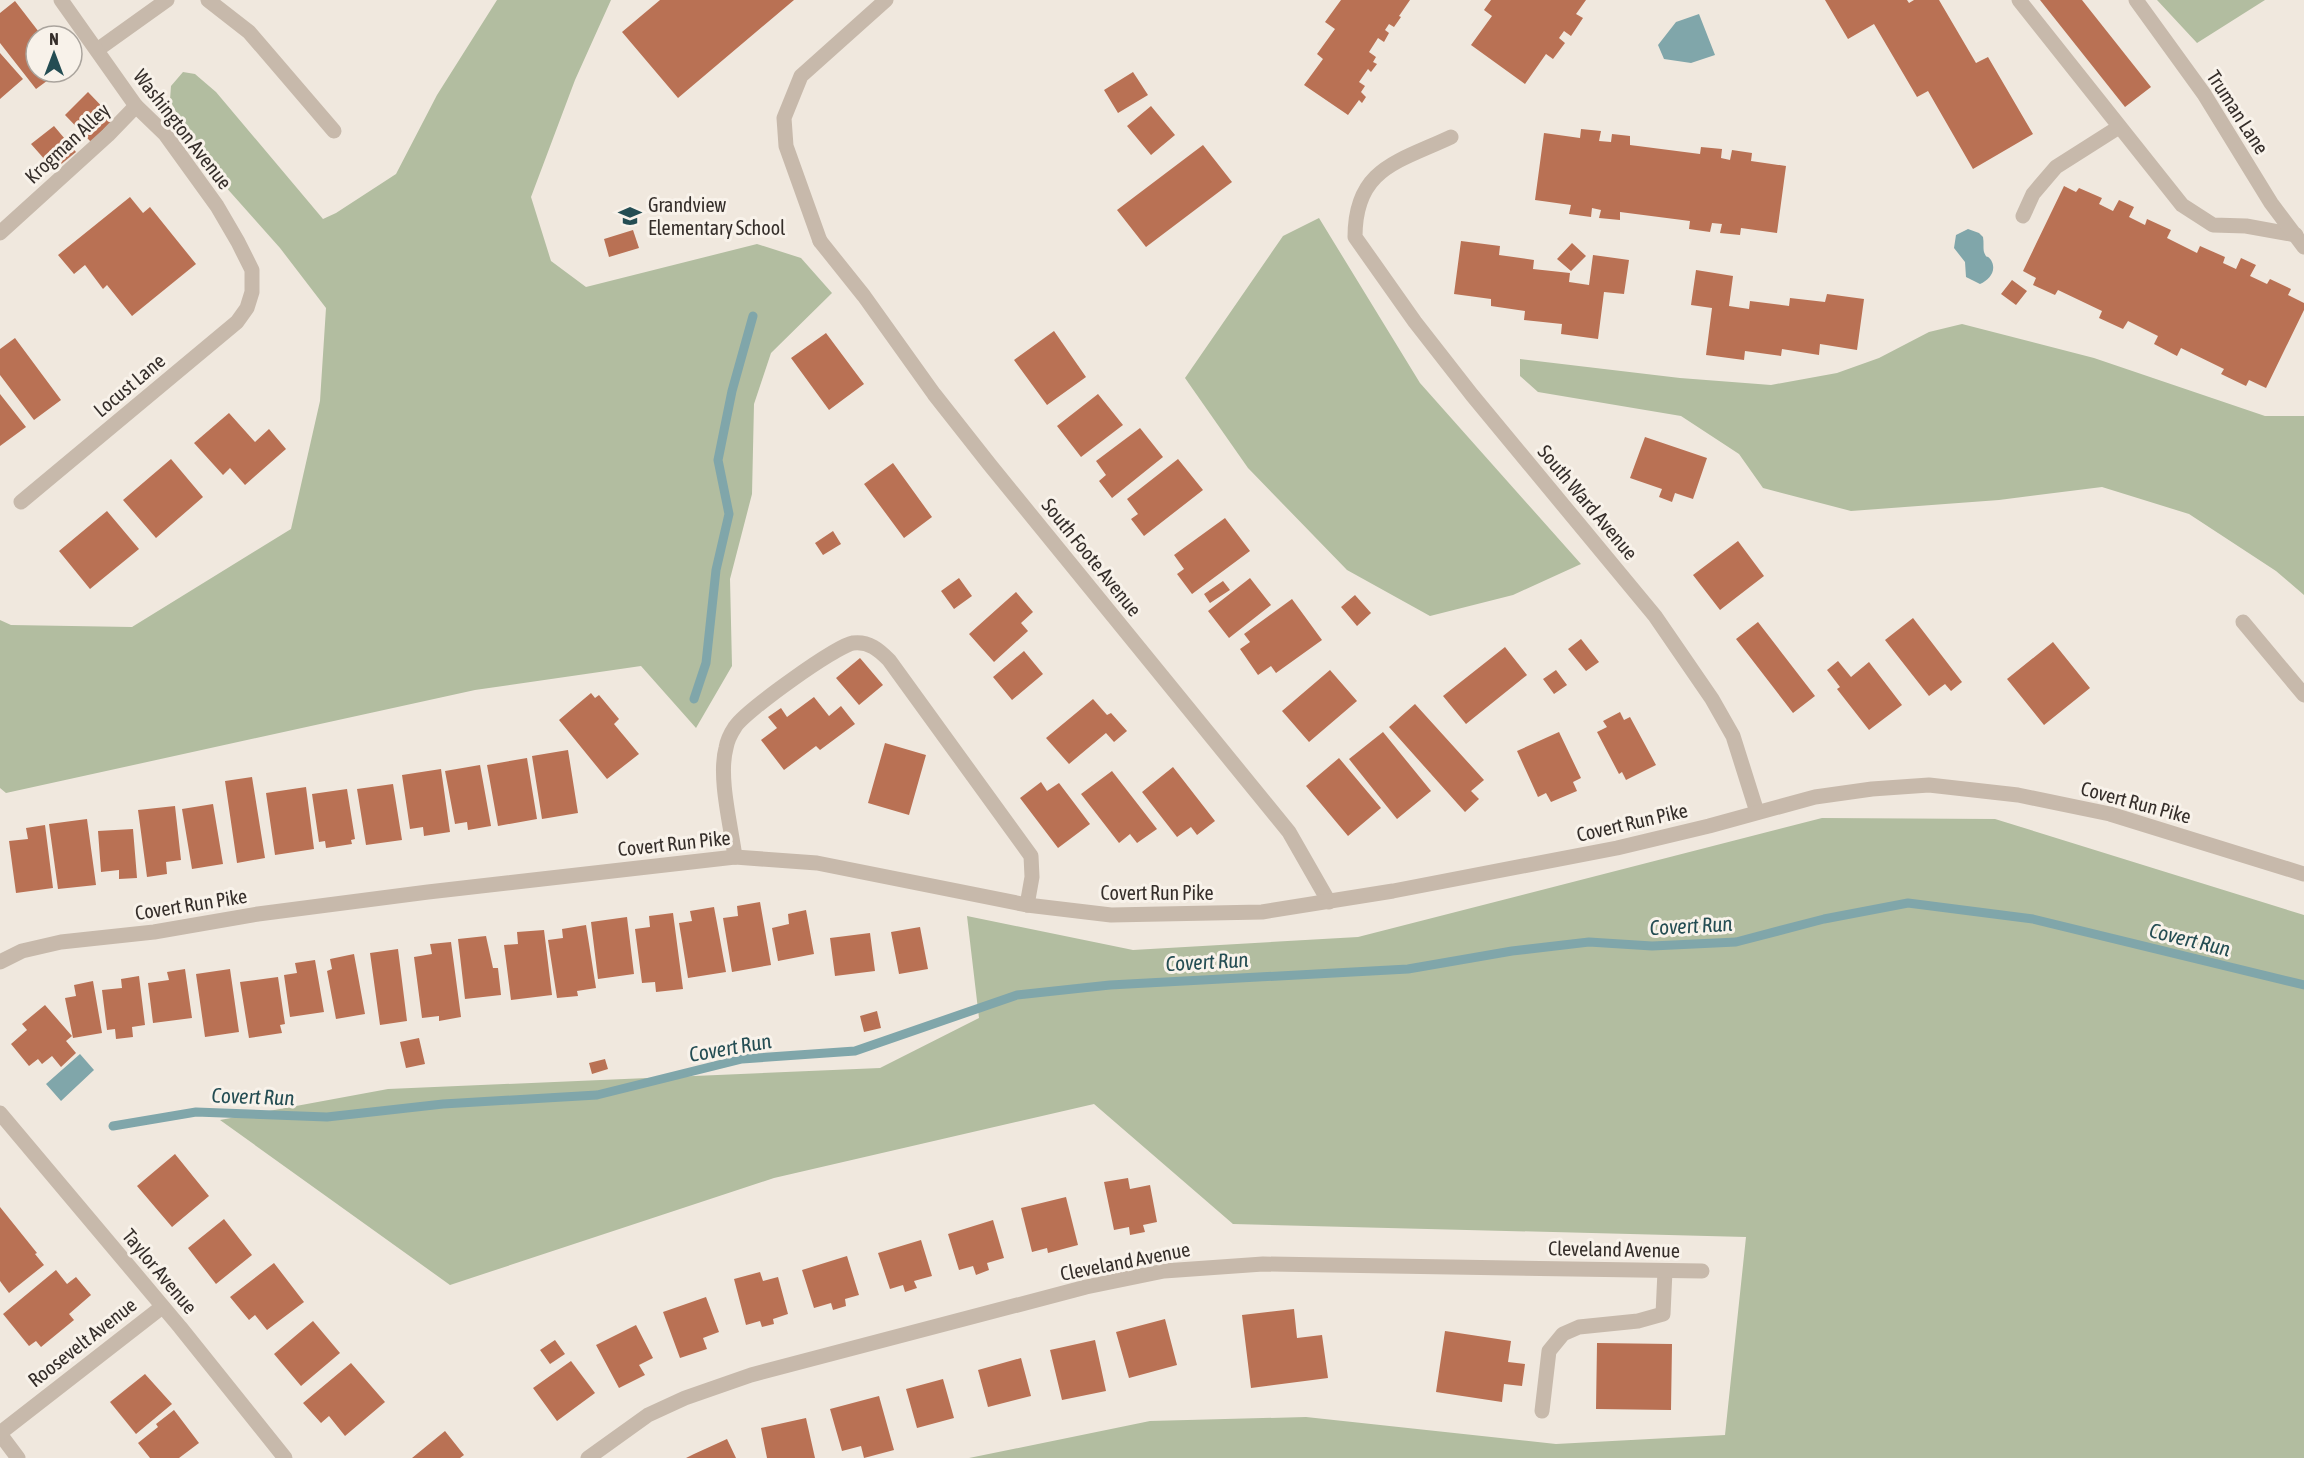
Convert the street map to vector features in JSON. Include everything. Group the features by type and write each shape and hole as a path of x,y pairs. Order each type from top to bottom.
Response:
{"street":[{"name":"Washington Avenue","path":"61,0 136,106 165,134 217,206 252,270 252,292"},
{"path":"97,50 167,0"},
{"path":"208,0 249,32 334,131"},
{"name":"South Foote Avenue","path":"886,0 801,76 784,118 786,146 820,241 990,465 1289,832 1329,902"},
{"path":"2019,0 2181,205 2213,225 2246,226 2300,241"},
{"name":"Truman Lane","path":"2136,0 2204,94 2271,203 2300,241"},
{"name":"Krogman Alley","path":"0,233 108,135 136,106"},
{"path":"2023,216 2032,194 2056,167 2119,127"},
{"name":"South Ward Avenue","path":"1451,137 1384,168 1368,183 1355,220 1355,237 1415,322 1472,395 1655,616 1712,699 1733,736 1757,812"},
{"name":"Locust Lane","path":"21,502 237,322 247,308 252,292"},
{"path":"2243,622 2304,695"},
{"path":"735,857 723,769 726,747 735,726 781,687 842,647 855,643 876,647 889,660 1031,856 1032,877 1027,905"},
{"name":"Covert Run Pike","path":"0,963 22,951 61,942 154,932 258,914 428,892 735,857 817,863 1027,905 1111,915 1262,912 1329,902 1617,848 1815,797 1872,789 1929,785 2018,795 2110,814 2304,874"},
{"name":"Taylor Avenue","path":"0,1113 285,1458"},
{"name":"Cleveland Avenue","path":"588,1458 648,1415 685,1398 751,1376 1086,1287 1164,1271 1263,1264 1702,1271"},
{"path":"1542,1411 1549,1351 1563,1334 1579,1327 1638,1321 1664,1314 1665,1271"},
{"name":"Roosevelt Avenue","path":"0,1434 162,1307"},
{"path":"0,1434 18,1458"}],"green space":[{"path":"497,0 611,0 575,80 531,197 551,261 586,287 757,244 801,258 832,293 771,353 754,404 752,494 730,579 732,666 696,728 641,666 475,690 6,793 0,788 0,620 11,625 132,627 291,529 320,401 326,308 280,248 224,185 185,130 170,100 171,86 183,72 195,74 216,92 323,219 396,174 437,95"},
{"path":"2157,0 2265,0 2197,43"},
{"path":"1319,218 1420,383 1581,564 1513,595 1430,616 1347,570 1248,468 1185,378 1283,236"},
{"path":"1962,324 2094,358 2265,416 2304,416 2304,595 2276,571 2189,514 2102,487 1999,500 1851,511 1763,488 1739,454 1681,416 1538,392 1520,376 1520,359 1680,378 1771,385 1837,373 1879,358 1929,332"},
{"path":"1822,818 1995,819 2304,915 2304,1458 969,1458 1150,1421 1306,1417 1556,1444 1725,1435 1746,1237 1233,1224 1094,1104 774,1178 450,1285 220,1120 388,1089 880,1068 979,1018 967,916 1133,950 1358,937"}],"water":[{"path":"1699,14 1715,55 1691,63 1664,59 1658,45 1676,22"},
{"path":"1968,229 1983,237 1984,252 1993,264 1991,274 1980,284 1966,277 1965,262 1954,248 1956,235"},
{"path":"80,1054 94,1070 61,1101 46,1084"}],"building":[{"path":"660,0 794,0 678,98 622,32"},
{"path":"1341,0 1410,0 1394,27 1389,24 1385,30 1389,33 1384,42 1378,38 1369,52 1376,57 1373,62 1377,64 1371,72 1368,69 1359,82 1365,86 1361,92 1366,97 1362,103 1359,100 1348,115 1304,85 1323,59 1317,54 1335,29 1325,22"},
{"path":"1491,0 1586,0 1576,14 1583,18 1571,36 1564,31 1559,38 1565,43 1553,59 1546,54 1525,84 1471,45 1492,16 1484,10"},
{"path":"1825,0 1907,0 1909,3 1914,0 1939,0 1976,63 1988,57 2033,134 1973,169 1928,91 1917,97 1874,24 1848,39"},
{"path":"2040,0 2082,0 2151,87 2125,107"},
{"path":"15,1 33,24 24,24 24,74 0,43 0,13"},
{"path":"0,53 23,79 0,99"},
{"path":"1133,72 1148,95 1118,113 1104,90"},
{"path":"32,84 43,84 36,89"},
{"path":"88,92 114,119 91,142 65,115"},
{"path":"1151,106 1175,135 1151,155 1127,126"},
{"path":"54,126 76,152 54,170 31,144"},
{"path":"1581,129 1601,131 1599,141 1611,142 1612,134 1630,136 1630,145 1700,154 1701,147 1722,149 1721,158 1730,160 1732,150 1752,153 1751,161 1786,166 1777,233 1741,228 1740,235 1720,233 1722,224 1712,223 1710,232 1689,229 1690,221 1620,212 1620,220 1599,218 1601,210 1592,208 1591,217 1569,214 1571,205 1535,200 1544,133 1580,138"},
{"path":"1203,145 1232,182 1146,247 1117,210"},
{"path":"2064,186 2076,192 2079,188 2102,198 2099,204 2113,211 2119,200 2134,207 2129,217 2145,225 2147,219 2171,230 2167,238 2197,253 2200,246 2225,257 2223,263 2236,269 2241,258 2256,265 2250,276 2267,284 2270,279 2291,289 2288,295 2304,303 2304,310 2266,388 2249,380 2246,386 2221,374 2224,369 2181,348 2177,356 2154,344 2158,336 2128,321 2123,329 2099,318 2102,311 2058,290 2055,295 2033,285 2036,278 2023,271"},
{"path":"130,197 143,213 150,207 196,264 132,316 107,285 103,289 85,265 74,274 58,255"},
{"path":"633,230 639,248 609,257 604,239"},
{"path":"1461,241 1500,246 1499,255 1534,260 1533,269 1570,273 1569,282 1589,285 1593,255 1629,260 1624,294 1604,292 1598,339 1561,334 1562,324 1524,320 1525,311 1491,306 1491,299 1454,294"},
{"path":"1572,243 1586,256 1571,271 1557,259"},
{"path":"1696,270 1733,276 1729,306 1749,309 1750,301 1789,306 1790,298 1825,302 1827,294 1864,299 1857,350 1820,344 1819,355 1782,349 1781,356 1745,351 1744,360 1706,355 1712,308 1691,305"},
{"path":"2012,280 2027,291 2016,305 2001,294"},
{"path":"1054,331 1086,377 1047,405 1014,360"},
{"path":"826,333 864,384 829,410 791,358"},
{"path":"15,338 61,400 34,420 0,375 0,349"},
{"path":"0,394 26,427 0,446"},
{"path":"1098,394 1123,425 1081,457 1057,426"},
{"path":"229,413 255,442 269,429 286,449 245,485 230,468 223,475 194,443"},
{"path":"1140,428 1163,457 1112,498 1099,481 1106,475 1096,461"},
{"path":"1645,437 1707,458 1693,499 1675,493 1672,502 1659,497 1662,489 1630,478"},
{"path":"171,459 203,497 156,538 123,500"},
{"path":"1178,459 1203,490 1144,536 1131,519 1138,514 1127,499"},
{"path":"893,463 932,517 904,538 864,484"},
{"path":"107,511 139,549 90,589 59,551"},
{"path":"1225,518 1250,551 1192,594 1177,574 1184,569 1174,555"},
{"path":"833,531 841,544 823,555 815,543"},
{"path":"1738,541 1764,576 1720,610 1693,575"},
{"path":"959,578 972,596 954,609 941,591"},
{"path":"1250,578 1271,605 1229,638 1208,611"},
{"path":"1223,581 1230,590 1210,603 1204,594"},
{"path":"1016,592 1033,612 1021,623 1028,631 994,662 969,634"},
{"path":"1355,595 1371,613 1357,626 1341,607"},
{"path":"1292,599 1322,640 1276,673 1271,666 1258,675 1240,649 1250,642 1244,634"},
{"path":"1913,618 1962,682 1951,691 1945,684 1929,696 1885,640"},
{"path":"1758,622 1815,696 1793,713 1736,639"},
{"path":"1581,639 1599,662 1586,671 1568,649"},
{"path":"2053,642 2090,688 2044,725 2007,679"},
{"path":"1505,647 1527,675 1466,724 1443,696"},
{"path":"1024,651 1043,674 1012,700 993,677"},
{"path":"860,658 883,685 859,705 836,678"},
{"path":"1838,661 1851,677 1869,662 1902,705 1869,730 1837,689 1840,687 1827,670"},
{"path":"1330,670 1357,701 1309,742 1282,711"},
{"path":"1556,670 1567,685 1554,694 1543,679"},
{"path":"591,693 595,698 599,695 619,719 614,724 639,754 607,779 559,720"},
{"path":"814,697 829,716 841,706 855,724 820,750 816,746 784,770 761,740 777,728 768,717 781,708 787,717"},
{"path":"1093,699 1107,715 1111,713 1127,731 1114,742 1106,733 1069,764 1046,738"},
{"path":"1415,704 1484,780 1471,791 1479,799 1465,812 1389,727"},
{"path":"1620,712 1624,720 1630,717 1656,765 1626,780 1622,772 1619,774 1597,732 1607,727 1603,721"},
{"path":"1383,732 1431,791 1397,819 1349,759"},
{"path":"1559,732 1581,778 1573,782 1577,791 1551,802 1546,793 1538,797 1517,751"},
{"path":"885,743 926,755 909,815 868,803"},
{"path":"568,750 578,813 542,819 532,756"},
{"path":"527,758 537,819 498,826 487,765"},
{"path":"1339,758 1381,808 1348,836 1306,786"},
{"path":"480,765 491,826 468,830 467,822 455,824 445,771"},
{"path":"1173,767 1215,821 1197,835 1191,827 1177,837 1142,792"},
{"path":"441,769 450,832 424,836 423,827 410,829 402,775"},
{"path":"1112,771 1157,829 1137,843 1130,834 1119,843 1081,794"},
{"path":"252,777 265,858 237,863 225,781"},
{"path":"1041,782 1047,791 1059,783 1090,824 1058,848 1020,798"},
{"path":"393,784 402,840 366,845 357,789"},
{"path":"306,787 314,849 275,855 266,793"},
{"path":"347,789 355,839 351,840 352,844 326,848 325,841 319,842 312,794"},
{"path":"213,804 223,864 192,869 182,809"},
{"path":"175,806 181,860 166,862 167,874 147,877 138,810"},
{"path":"87,819 96,885 58,889 49,824"},
{"path":"45,825 53,888 16,893 9,841 28,839 26,828"},
{"path":"133,829 137,878 119,879 119,870 101,872 98,831"},
{"path":"760,902 771,965 732,972 723,918 738,916 737,906"},
{"path":"714,907 726,972 688,978 679,923 692,921 690,911"},
{"path":"806,910 814,954 778,961 772,928 789,924 788,914"},
{"path":"673,913 683,989 656,992 655,982 642,983 635,929 650,927 649,916"},
{"path":"627,917 634,974 598,979 591,922"},
{"path":"586,925 596,988 577,991 578,996 557,998 548,940 563,938 562,929"},
{"path":"920,927 928,969 899,974 891,932"},
{"path":"544,930 552,995 511,1000 504,945 518,944 517,932"},
{"path":"870,933 875,971 835,976 830,938"},
{"path":"486,936 493,968 498,968 501,995 465,999 458,939"},
{"path":"451,942 461,1017 439,1021 439,1016 422,1018 414,957 432,954 430,944"},
{"path":"398,949 407,1021 380,1025 370,953"},
{"path":"354,954 365,1014 336,1019 327,971 332,969 330,959"},
{"path":"315,960 324,1012 290,1017 284,975 297,973 295,963"},
{"path":"185,969 192,1018 153,1023 148,983 169,980 167,972"},
{"path":"230,969 239,1032 205,1037 196,974"},
{"path":"139,976 145,1025 132,1027 133,1037 116,1039 115,1029 107,1030 102,990 122,988 121,979"},
{"path":"278,977 285,1024 280,1025 282,1033 249,1038 240,982"},
{"path":"93,981 102,1033 73,1038 65,998 76,996 74,985"},
{"path":"45,1005 72,1036 66,1041 76,1053 61,1067 52,1056 42,1064 38,1059 29,1066 11,1044 27,1030 22,1024"},
{"path":"877,1011 881,1028 864,1032 860,1016"},
{"path":"419,1038 425,1064 406,1068 400,1042"},
{"path":"605,1059 608,1069 592,1074 589,1063"},
{"path":"175,1154 209,1196 172,1227 137,1186"},
{"path":"1128,1178 1130,1189 1150,1185 1157,1222 1143,1225 1145,1232 1130,1235 1129,1227 1114,1230 1104,1182"},
{"path":"1066,1197 1078,1245 1048,1253 1047,1248 1032,1252 1021,1208"},
{"path":"0,1207 44,1265 9,1293 0,1281"},
{"path":"224,1219 252,1255 216,1284 188,1248"},
{"path":"993,1220 1004,1258 987,1263 989,1270 976,1275 973,1266 959,1270 948,1234"},
{"path":"921,1240 932,1276 914,1281 917,1288 905,1292 903,1285 890,1289 878,1253"},
{"path":"847,1256 859,1295 845,1299 846,1306 833,1310 831,1303 814,1308 802,1270"},
{"path":"274,1263 304,1302 267,1330 255,1315 249,1320 230,1297"},
{"path":"56,1270 67,1284 76,1277 91,1295 69,1314 74,1320 41,1347 36,1341 29,1346 3,1314"},
{"path":"760,1272 763,1281 778,1277 788,1314 773,1319 774,1324 762,1327 760,1321 746,1325 734,1279"},
{"path":"706,1297 719,1332 703,1338 707,1349 680,1358 663,1312"},
{"path":"1294,1309 1297,1338 1322,1335 1328,1378 1251,1388 1242,1315"},
{"path":"1165,1319 1177,1365 1129,1378 1116,1332"},
{"path":"313,1321 340,1353 301,1386 274,1354"},
{"path":"636,1325 653,1358 639,1365 645,1375 619,1388 596,1345"},
{"path":"1445,1331 1511,1341 1508,1362 1525,1364 1522,1386 1504,1384 1502,1402 1436,1392"},
{"path":"555,1340 565,1354 550,1364 540,1350"},
{"path":"1095,1340 1106,1391 1062,1400 1050,1350"},
{"path":"1597,1343 1672,1344 1671,1410 1596,1409"},
{"path":"1021,1358 1031,1396 988,1407 978,1370"},
{"path":"571,1361 595,1393 557,1421 533,1388"},
{"path":"351,1363 385,1402 345,1436 329,1416 321,1423 303,1403"},
{"path":"145,1374 172,1404 136,1434 110,1402"},
{"path":"943,1379 954,1418 917,1428 906,1389"},
{"path":"879,1396 894,1450 864,1458 861,1446 842,1451 830,1409"},
{"path":"174,1410 199,1443 179,1458 150,1458 138,1443 158,1427 156,1424"},
{"path":"806,1418 815,1458 767,1458 761,1428"},
{"path":"445,1431 464,1455 460,1458 412,1458"},
{"path":"727,1439 736,1458 686,1458 694,1454"}],"waterway":[{"path":"694,699 706,663 716,570 729,514 718,460 732,391 753,316"},
{"name":"Covert Run","path":"113,1126 196,1112 327,1117 443,1104 597,1095 742,1059 855,1051 1017,995 1110,985 1408,969 1512,951 1589,942 1652,946 1736,942 1824,919 1908,903 2033,919 2304,985"}],"place":[{"name":"Grandview Elementary School","path":"630,216"}]}
